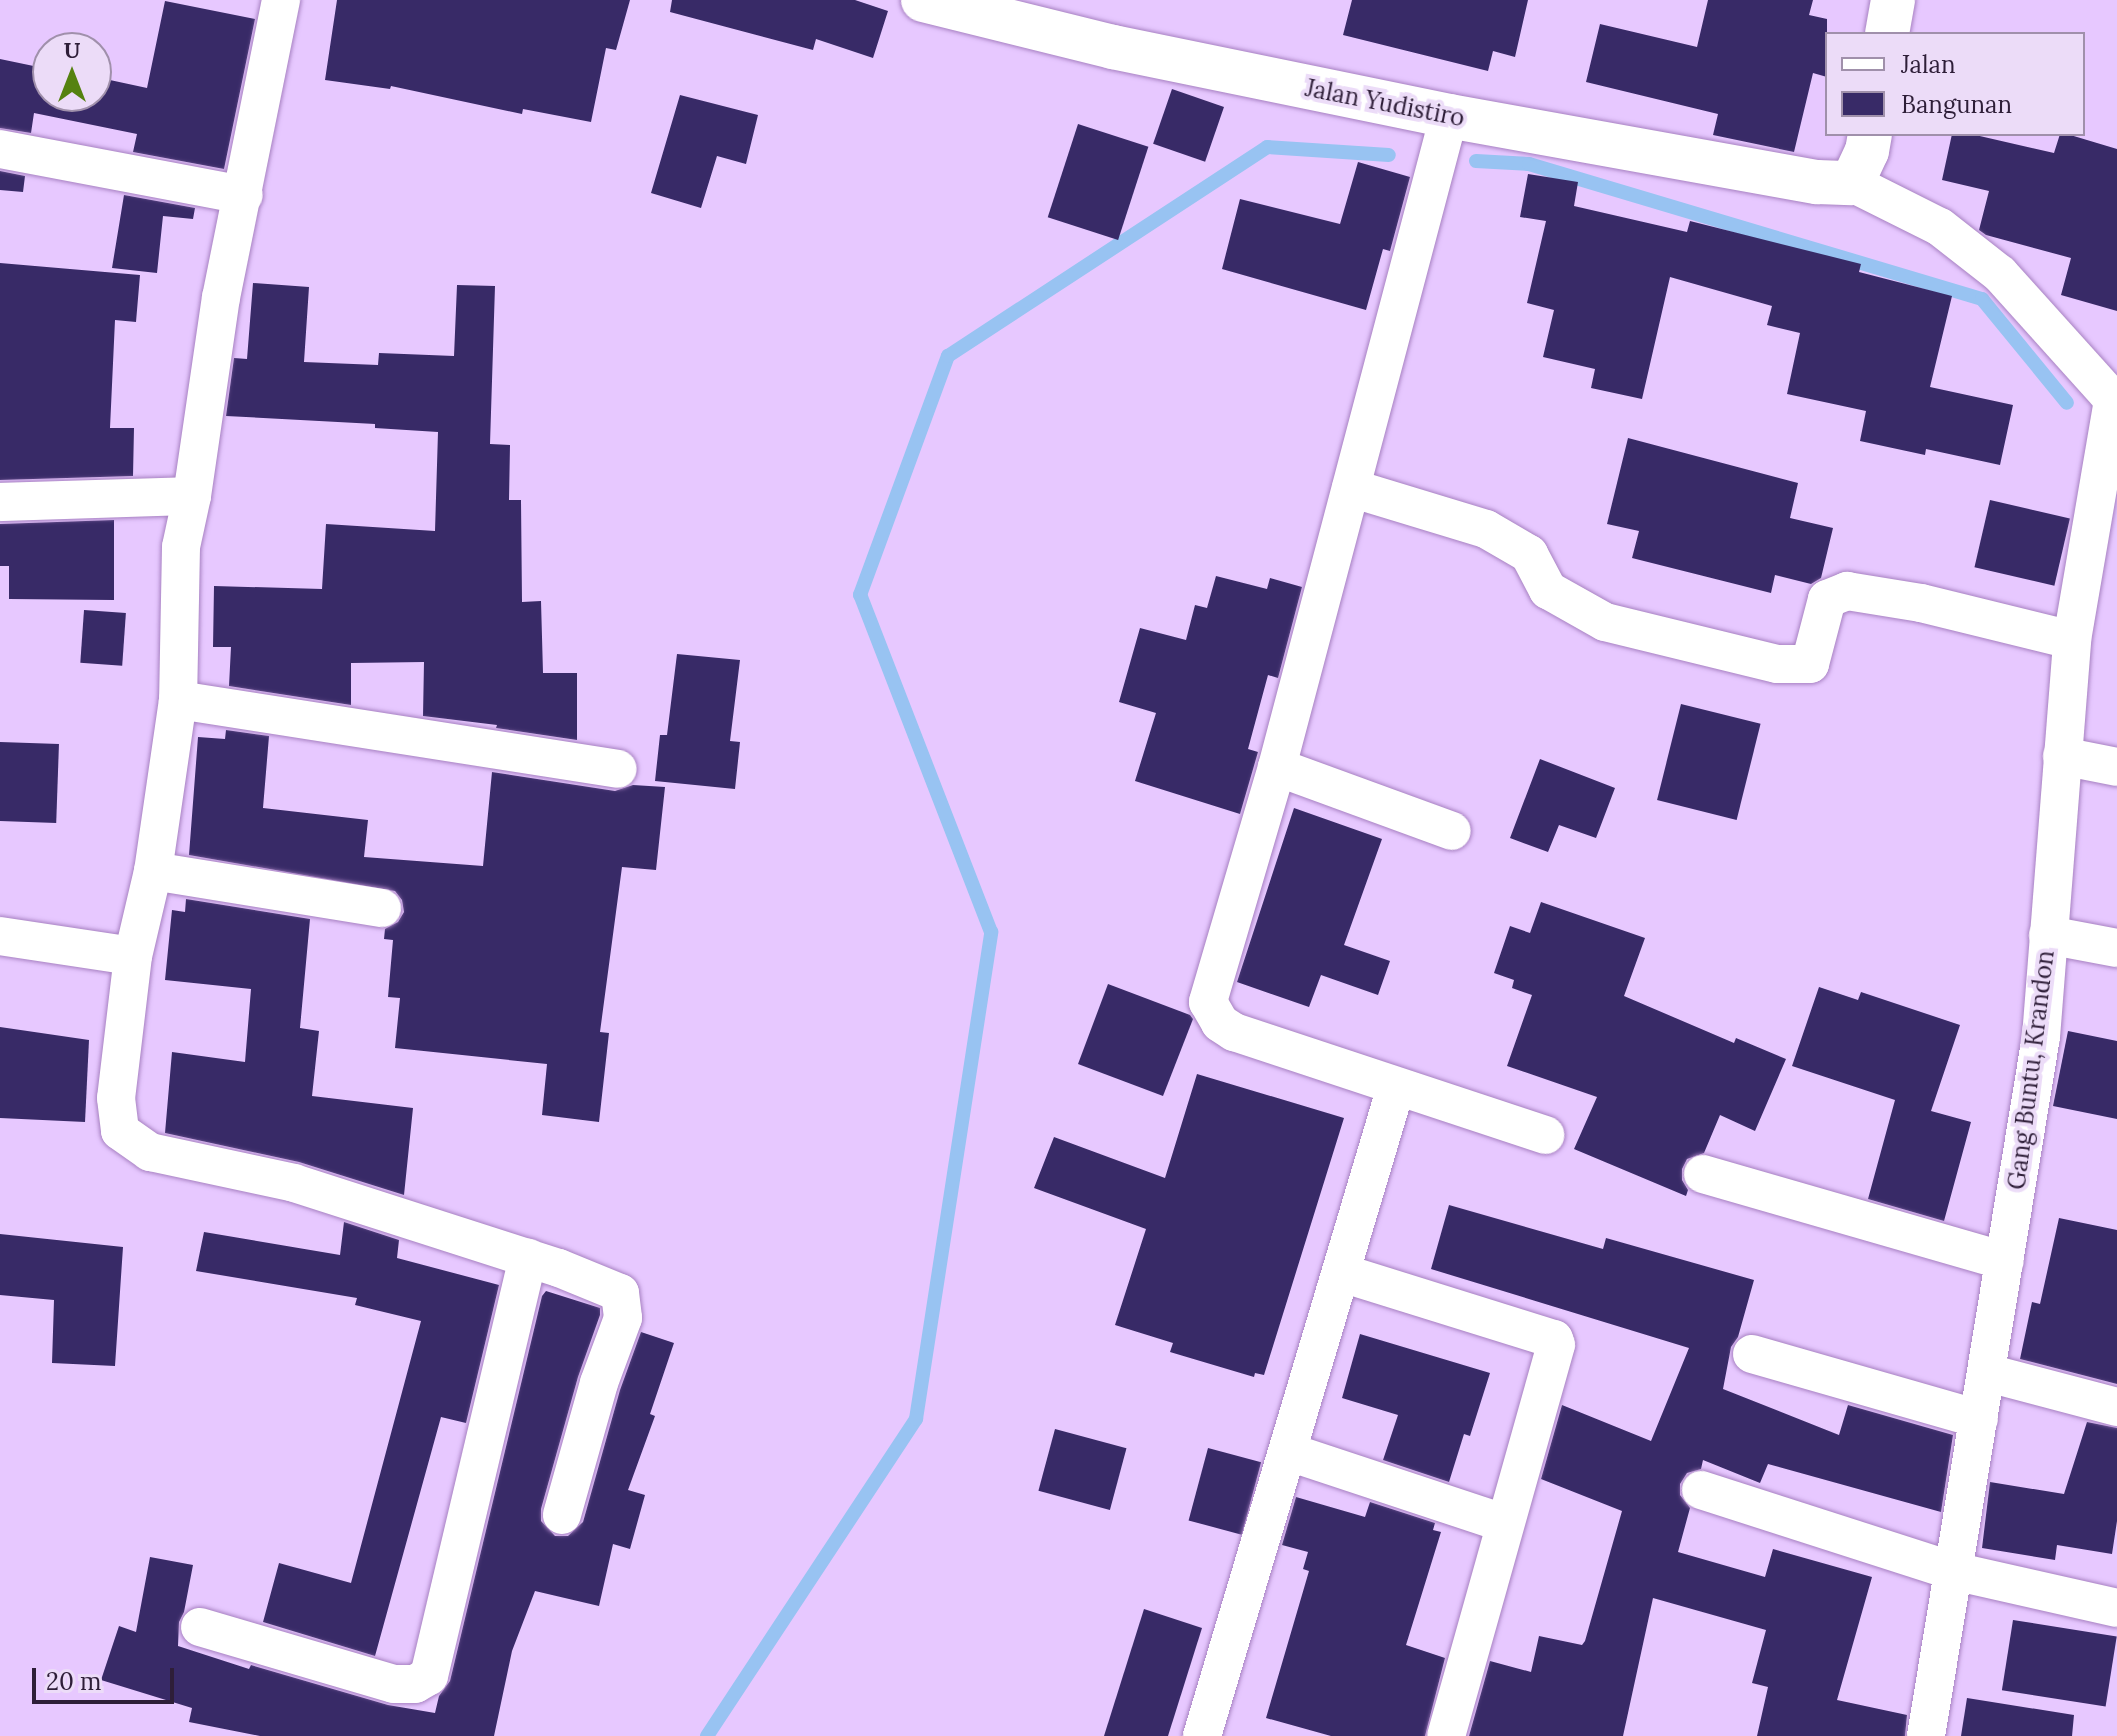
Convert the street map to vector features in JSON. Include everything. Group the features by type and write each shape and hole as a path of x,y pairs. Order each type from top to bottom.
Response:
{"street":[{"path":"281,0 221,297 192,496 181,547 178,700 153,871 133,956 116,1098 120,1131 150,1152 294,1183 528,1258 620,1293 623,1318 599,1383 562,1515"},
{"name":"Jalan Yudistiro","path":"923,0 1113,47 1449,116 1817,182 1852,183"},
{"path":"1887,32 1893,0"},
{"path":"1449,116 1277,767 1208,993 1210,1009 1220,1023 1234,1032 1545,1135"},
{"path":"1870,136 1867,151 1852,183 1940,227 2000,274 2115,402"},
{"path":"0,149 244,195"},
{"name":"Gang Buntu, Krandon","path":"1926,1736 2041,1037 2072,640 2115,402"},
{"path":"1351,488 1486,529 1529,554 1548,590 1605,622 1777,664 1810,664 1827,599 1847,591 1921,603 2072,640"},
{"path":"0,502 192,496"},
{"path":"178,700 618,769"},
{"path":"2062,756 2117,767"},
{"path":"1277,767 1452,831"},
{"path":"153,871 382,908"},
{"path":"2048,935 2117,948"},
{"path":"0,936 133,956"},
{"path":"1202,1736 1396,1087"},
{"path":"1703,1174 2005,1261"},
{"path":"200,1627 394,1684 415,1684 429,1676 528,1258"},
{"path":"1342,1273 1554,1339 1555,1349 1446,1736"},
{"path":"1752,1354 1979,1419"},
{"path":"1988,1373 2117,1407"},
{"path":"1289,1452 1504,1523"},
{"path":"1701,1490 1953,1571 2117,1608"}],"building":[{"path":"337,0 630,0 616,50 606,48 591,122 523,109 522,114 391,86 390,89 325,80"},
{"path":"672,0 855,0 888,11 873,58 816,39 813,50 670,12"},
{"path":"1352,0 1528,0 1515,57 1493,51 1488,71 1343,35"},
{"path":"1708,0 1813,0 1809,15 1827,19 1825,76 1813,73 1794,152 1713,135 1718,114 1586,82 1600,24 1697,47"},
{"path":"165,1 255,19 224,169 133,152 137,134 34,113 31,133 0,128 0,59 32,66 32,112 112,112 112,80 147,88"},
{"path":"1172,89 1224,107 1205,162 1153,144"},
{"path":"680,95 758,115 746,164 717,156 701,208 651,193"},
{"path":"1078,124 1148,147 1118,240 1048,217"},
{"path":"1952,136 1980,136 2054,153 2059,136 2074,136 2117,149 2117,311 2061,295 2071,258 1986,235 1979,230 1989,191 1942,180"},
{"path":"1358,162 1410,177 1390,251 1383,249 1366,310 1222,269 1240,199 1340,224"},
{"path":"0,171 25,176 23,192 0,190"},
{"path":"1528,174 1578,182 1574,206 1687,232 1690,221 1861,264 1859,272 1952,296 1930,387 2013,405 2000,465 1926,449 1925,455 1860,441 1866,411 1787,394 1800,333 1767,325 1772,306 1670,277 1642,399 1591,388 1595,369 1543,357 1554,310 1527,303 1546,221 1520,217"},
{"path":"124,195 195,208 193,219 163,216 157,273 112,268"},
{"path":"0,263 140,275 136,322 115,320 110,428 134,428 133,476 0,480"},
{"path":"253,283 309,287 304,362 378,365 379,353 454,356 457,285 495,286 490,444 510,445 509,500 521,500 522,602 541,601 543,673 577,673 577,740 496,728 497,725 423,716 424,662 351,663 351,705 229,686 231,647 213,647 214,586 322,589 326,524 435,531 438,432 375,428 375,424 226,416 234,358 247,359"},
{"path":"1628,438 1798,483 1790,518 1833,528 1821,578 1811,584 1775,575 1771,593 1632,558 1639,531 1607,524"},
{"path":"1990,500 2070,518 2054,586 1974,567"},
{"path":"114,520 114,600 9,599 9,566 0,566 0,524"},
{"path":"1216,576 1267,589 1270,578 1302,587 1278,678 1268,675 1248,749 1258,752 1240,814 1135,781 1156,713 1119,702 1140,628 1186,640 1195,605 1207,608"},
{"path":"84,610 126,613 122,666 80,663"},
{"path":"677,654 740,660 730,741 740,742 735,789 655,781 660,735 667,735"},
{"path":"1681,704 1761,724 1737,820 1657,800"},
{"path":"226,730 269,736 263,808 368,820 364,857 483,866 492,772 615,791 633,785 665,787 656,870 622,867 600,1032 609,1033 599,1122 542,1115 547,1064 395,1048 400,998 388,997 393,940 384,939 385,929 398,922 404,912 402,900 395,891 189,855 198,737 225,739"},
{"path":"0,742 59,744 56,823 0,821"},
{"path":"1540,759 1615,788 1596,838 1559,825 1548,852 1510,838"},
{"path":"1294,808 1382,839 1344,945 1390,961 1378,995 1321,975 1309,1007 1237,982"},
{"path":"186,899 310,919 300,1028 319,1031 312,1096 413,1108 404,1195 299,1162 165,1133 172,1052 245,1062 251,989 165,980 172,910 185,912"},
{"path":"1541,902 1645,938 1624,996 1734,1043 1736,1038 1786,1059 1755,1131 1720,1115 1704,1153 1687,1159 1682,1169 1682,1180 1688,1190 1686,1196 1574,1149 1597,1097 1507,1066 1532,995 1512,988 1514,980 1494,973 1510,926 1530,933"},
{"path":"1108,984 1190,1015 1193,1019 1163,1096 1078,1064"},
{"path":"1819,987 1858,1000 1861,992 1960,1025 1931,1111 1971,1122 1944,1221 1868,1199 1895,1100 1792,1066"},
{"path":"0,1027 89,1040 85,1122 0,1118"},
{"path":"2068,1031 2117,1041 2117,1119 2053,1106"},
{"path":"1197,1074 1344,1118 1264,1375 1255,1373 1254,1377 1170,1352 1173,1343 1115,1325 1146,1229 1034,1188 1054,1137 1165,1178"},
{"path":"1449,1205 1603,1249 1606,1238 1754,1280 1738,1337 1731,1347 1723,1389 1839,1435 1848,1405 1953,1435 1941,1512 1768,1464 1760,1483 1703,1460 1701,1469 1687,1473 1680,1484 1680,1495 1690,1508 1678,1552 1765,1577 1773,1549 1872,1577 1837,1700 1907,1715 1905,1736 1757,1736 1768,1687 1752,1683 1766,1630 1653,1598 1623,1736 1469,1736 1490,1661 1531,1672 1539,1636 1582,1645 1585,1641 1622,1511 1541,1479 1562,1405 1651,1441 1689,1348 1431,1269"},
{"path":"2059,1218 2117,1230 2117,1384 2020,1359 2032,1302 2040,1304"},
{"path":"344,1222 399,1240 397,1258 499,1285 466,1423 441,1417 375,1656 263,1622 279,1563 351,1583 421,1321 355,1305 357,1298 196,1271 204,1232 340,1255"},
{"path":"0,1234 123,1247 115,1366 52,1363 54,1300 0,1295"},
{"path":"546,1291 600,1308 541,1509 541,1521 555,1536 568,1536 583,1522 620,1390 641,1332 674,1343 650,1414 655,1416 628,1490 645,1495 630,1549 613,1544 599,1606 535,1591 512,1651 494,1736 260,1736 189,1722 192,1708 101,1680 119,1626 136,1632 150,1557 193,1565 184,1612 179,1622 178,1646 249,1669 251,1665 388,1705 435,1713 439,1696 450,1681 542,1296"},
{"path":"1360,1334 1490,1373 1470,1436 1464,1434 1449,1482 1383,1460 1398,1415 1342,1398"},
{"path":"2087,1422 2117,1428 2117,1521 2112,1554 2057,1545 2055,1560 1982,1548 1990,1482 2064,1494"},
{"path":"1055,1429 1126,1448 1110,1510 1038,1491"},
{"path":"1208,1448 1261,1462 1242,1535 1189,1520"},
{"path":"1296,1497 1365,1517 1370,1502 1435,1523 1433,1530 1441,1532 1406,1645 1445,1658 1425,1736 1331,1736 1266,1718 1309,1571 1303,1569 1308,1552 1282,1545"},
{"path":"1144,1609 1202,1628 1168,1736 1104,1736"},
{"path":"2013,1620 2117,1636 2106,1707 2002,1690"},
{"path":"1967,1698 2074,1715 2072,1736 1961,1736"}],"waterway":[{"path":"707,1736 916,1419 991,932 860,595 948,356 1267,147 1389,155"},
{"path":"1476,161 1529,164 1982,299 2067,403"}]}
